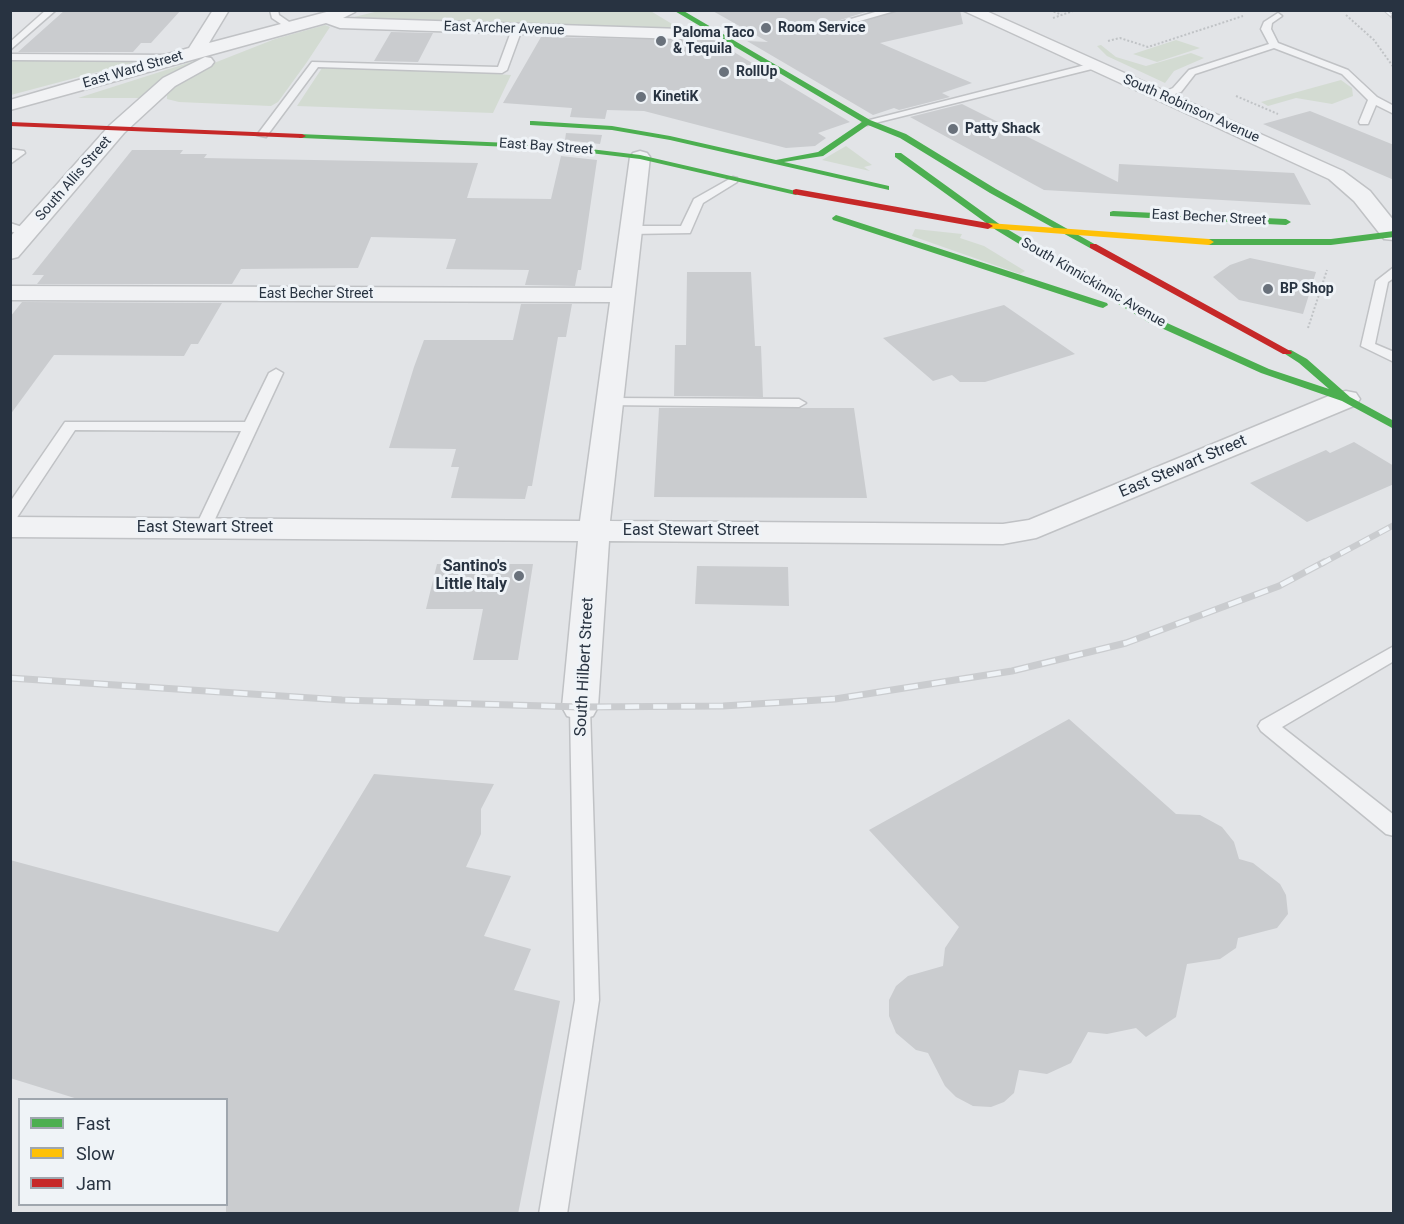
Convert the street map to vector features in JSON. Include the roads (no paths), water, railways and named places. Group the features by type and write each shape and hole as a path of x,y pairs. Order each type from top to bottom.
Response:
{"main road":[{"name":"South Kinnickinnic Avenue","path":"676,10 867,122 903,136 1073,234 1303,361 1346,399"},
{"path":"12,106 58,107"},
{"path":"255,114 301,115"},
{"name":"East Bay Street","path":"10,124 134,115 262,135 557,147 640,157 733,180 920,216 999,228 1073,234"},
{"name":"South Kinnickinnic Avenue","path":"867,122 884,144 958,200 999,228 1152,320 1265,371 1346,399 1390,420"},
{"path":"768,161 820,154 867,122"},
{"name":"East Bay Street","path":"523,123 612,128 670,138 896,189"},
{"path":"612,128 636,140 642,147 640,157"},
{"path":"733,180 801,207"},
{"path":"926,195 1059,211"},
{"name":"East Becher Street","path":"1101,213 1296,222"},
{"path":"822,214 1152,320"},
{"path":"1338,226 1393,235"},
{"name":"East Becher Street","path":"1073,234 1224,243 1331,242 1393,235"},
{"path":"1192,256 1198,249 1224,243"},
{"path":"1184,278 1191,290 1210,309"}],"street":[{"path":"195,52 221,10"},
{"name":"East Ward Street","path":"12,106 195,52 352,10"},
{"name":"South Robinson Avenue","path":"970,10 1336,176 1362,196 1393,235"},
{"name":"East Archer Avenue","path":"327,17 340,23 682,34"},
{"name":"East Ward Street","path":"134,115 169,82 252,37"},
{"name":"South Allis Street","path":"10,252 19,230 134,115"},
{"name":"South Hilbert Street","path":"580,707 594,531 621,295 640,157"},
{"name":"East Becher Street","path":"10,293 621,295"},
{"name":"East Stewart Street","path":"10,527 1002,534 1036,528 1346,399"}],"lane":[{"path":"10,47 52,10"},
{"path":"274,10 275,16 290,26"},
{"path":"825,28 894,10"},
{"path":"1274,45 1266,29 1268,22 1278,16"},
{"path":"262,135 315,64 502,70 517,29"},
{"path":"1160,96 1177,90 1192,72 1274,45 1345,72 1373,99 1394,111"},
{"path":"10,57 174,58"},
{"path":"867,122 1093,66"},
{"path":"1364,122 1373,99"},
{"path":"10,152 20,153 10,161"},
{"path":"630,230 686,230 698,201 733,180"},
{"path":"1394,271 1382,281 1368,346 1394,358"},
{"path":"203,528 276,373"},
{"path":"609,402 799,403"},
{"path":"10,515 70,425 251,427"},
{"path":"1394,652 1268,726 1394,828"},
{"name":"South Hilbert Street","path":"553,1214 587,1000 580,707"}],"railway":[{"path":"1385,10 1394,18"},
{"path":"1321,564 1394,525"},
{"path":"10,678 342,700 580,707 723,706 835,699 1012,671 1126,643 1279,586 1324,562"}],"place":[{"name":"Room Service","path":"766,28"},
{"name":"Paloma Taco & Tequila","path":"661,41"},
{"name":"RollUp","path":"724,72"},
{"name":"KinetiK","path":"641,97"},
{"name":"Patty Shack","path":"953,129"},
{"name":"BP Shop","path":"1268,289"},
{"name":"Santino's Little Italy","path":"519,576"}]}
